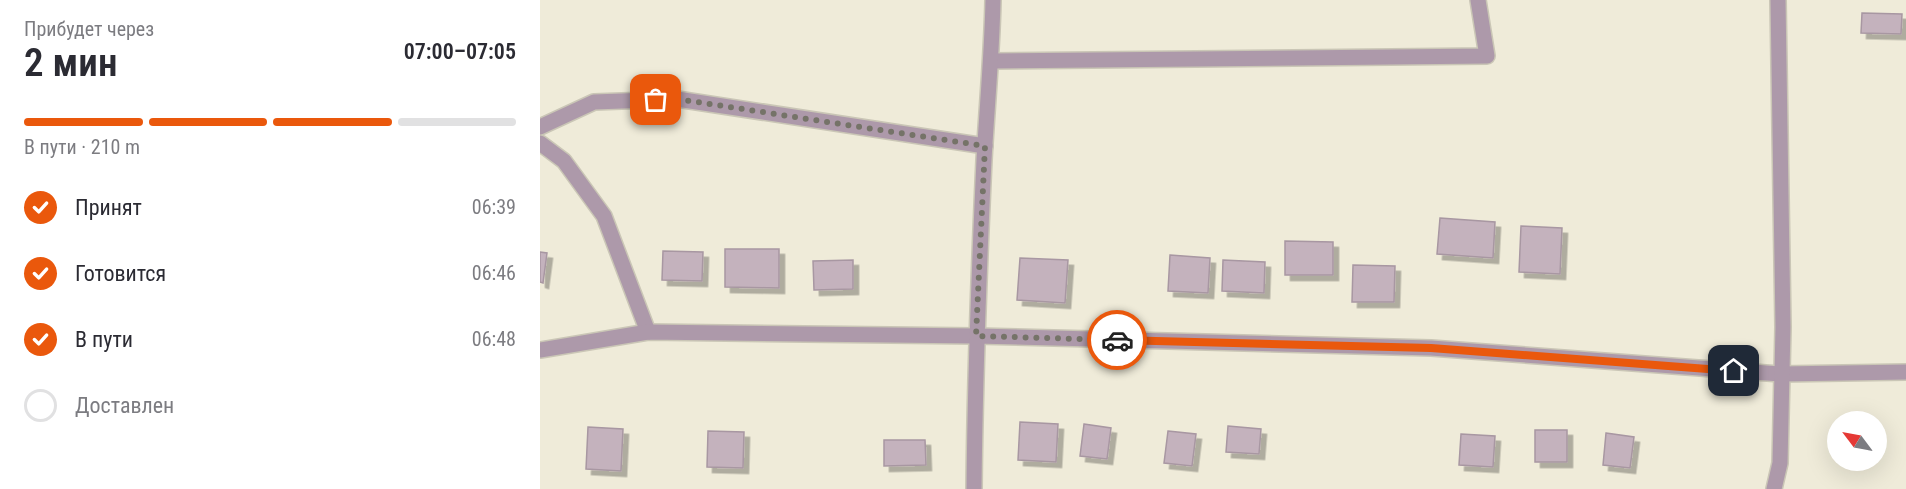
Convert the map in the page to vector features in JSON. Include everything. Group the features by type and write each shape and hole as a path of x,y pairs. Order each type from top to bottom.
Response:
{"street":[{"path":"974,489 976,336 985,146 992,61 993,0"},
{"path":"992,61 1487,56 1478,0"},
{"path":"1774,489 1780,463 1783,256 1778,0"},
{"path":"540,127 594,102 677,99 985,146"},
{"path":"540,143 564,161 604,216 648,333"},
{"path":"540,350 648,333 976,336 1431,348 1781,374 1906,372"}],"building":[{"path":"1862,13 1902,14 1901,34 1861,33"},
{"path":"1440,218 1495,222 1493,258 1437,254"},
{"path":"1521,226 1562,228 1560,274 1519,272"},
{"path":"1285,241 1333,242 1333,275 1285,275"},
{"path":"725,249 779,249 779,288 725,287"},
{"path":"663,251 703,252 702,281 662,280"},
{"path":"540,252 547,253 543,283 540,282"},
{"path":"1170,255 1210,258 1208,293 1168,291"},
{"path":"1020,258 1068,260 1065,303 1017,300"},
{"path":"853,260 853,289 814,290 813,261"},
{"path":"1223,260 1265,262 1264,293 1222,291"},
{"path":"1353,265 1395,266 1394,302 1352,302"},
{"path":"1020,422 1058,424 1056,462 1018,460"},
{"path":"1084,424 1111,428 1107,459 1080,456"},
{"path":"1228,426 1261,429 1259,454 1226,452"},
{"path":"588,427 623,429 621,471 586,469"},
{"path":"1535,430 1567,430 1567,462 1535,462"},
{"path":"708,431 744,432 743,468 707,467"},
{"path":"1168,431 1196,434 1192,466 1164,463"},
{"path":"1606,433 1634,437 1630,468 1603,465"},
{"path":"1461,434 1495,436 1493,467 1459,465"},
{"path":"884,440 925,440 926,465 884,466"}],"way so far":[{"path":"656,100 677,99 985,146 976,336 1117,340"}],"route":[{"path":"1117,340 1431,348 1734,371"}]}
